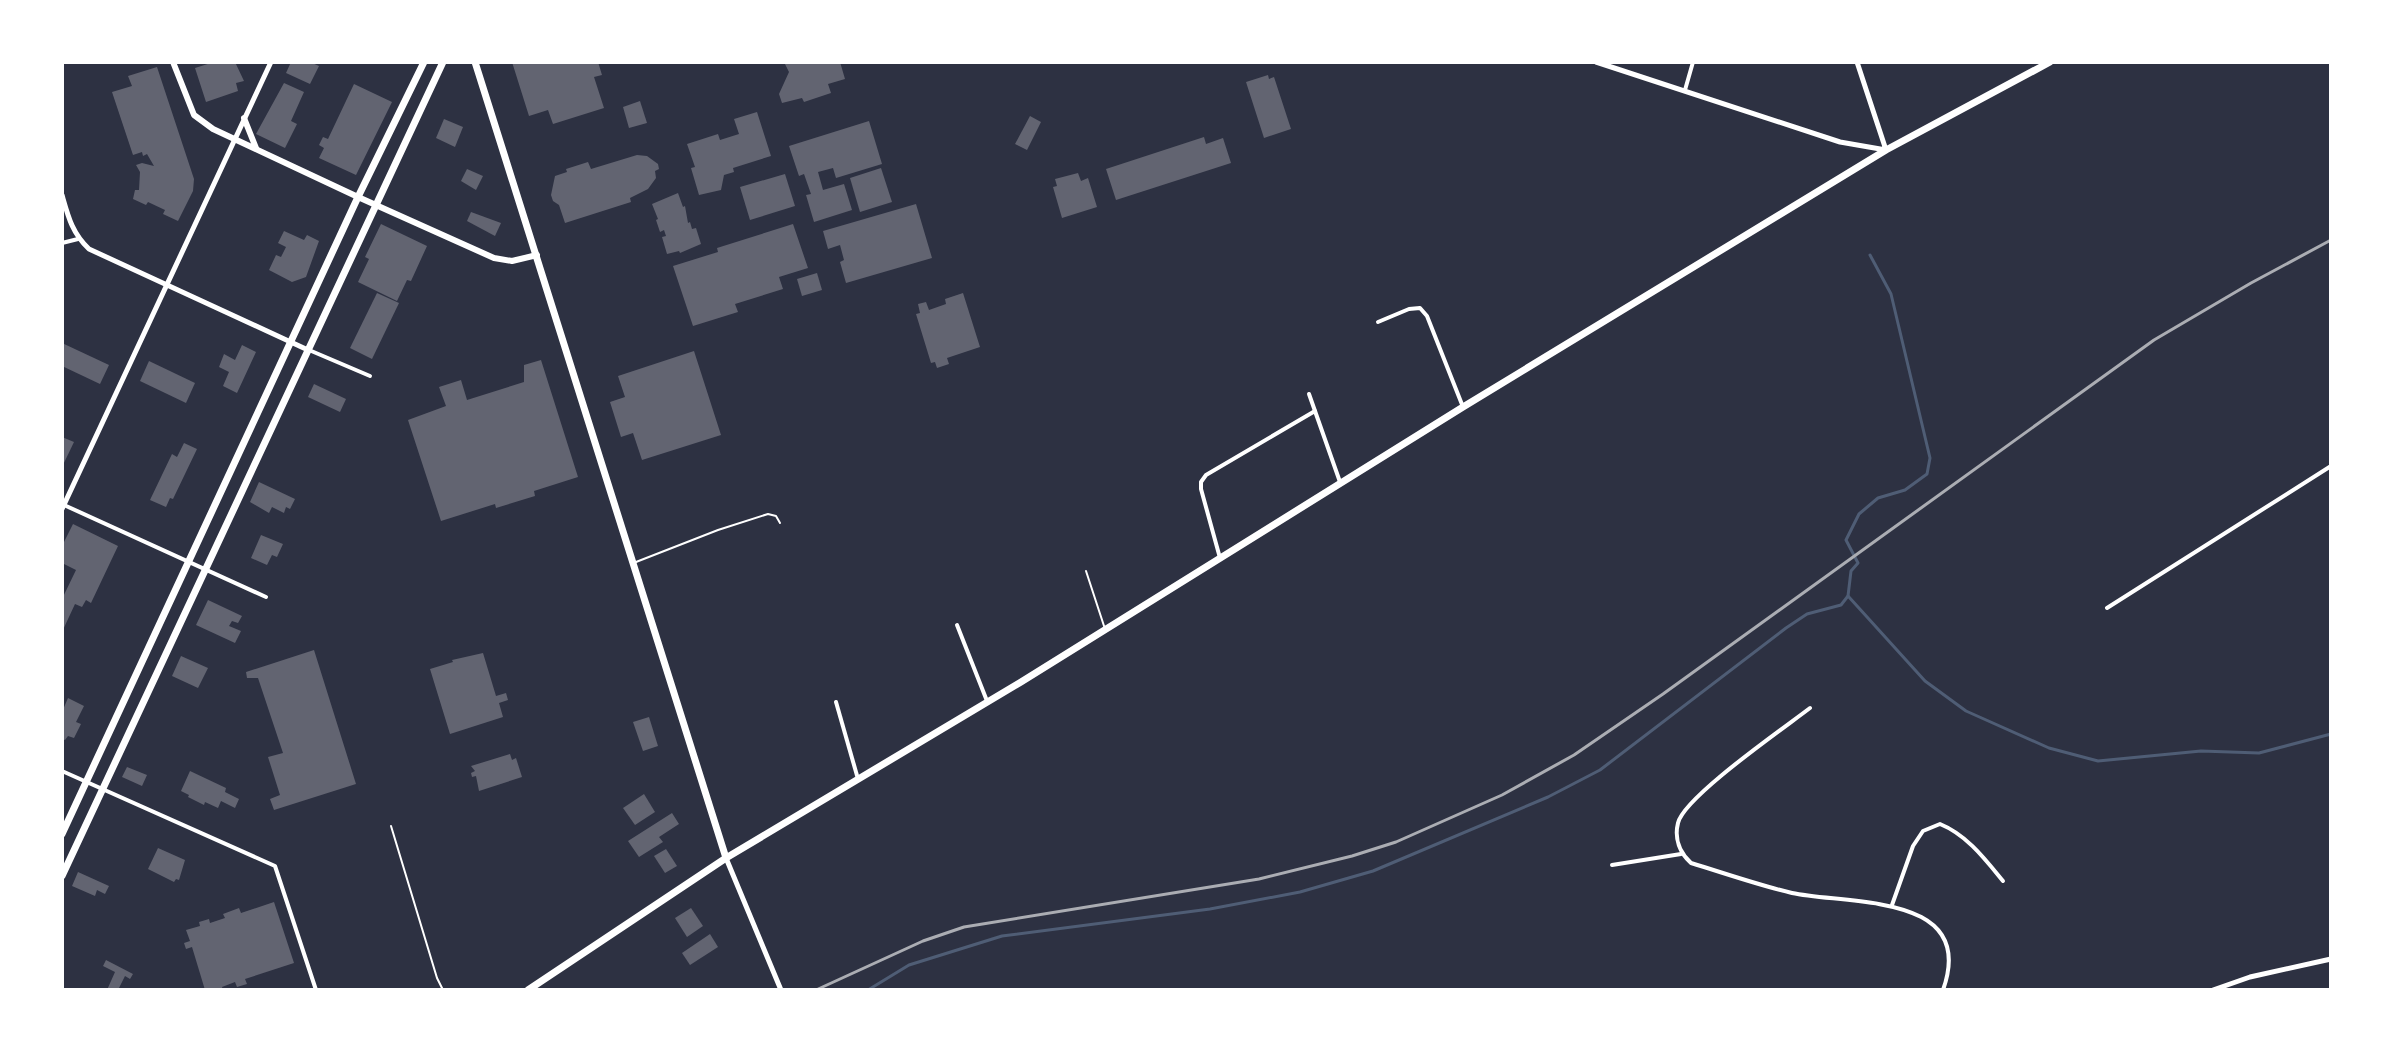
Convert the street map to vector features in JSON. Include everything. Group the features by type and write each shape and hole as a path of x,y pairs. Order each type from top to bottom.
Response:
{"main road":[{"path":"173,62 194,115 233,139 494,258 512,261 537,255"},
{"path":"62,834 358,197 424,62"},
{"path":"62,876 443,62"},
{"path":"475,62 726,858"},
{"path":"528,990 726,858 988,703 1463,407 1886,150 2050,62"},
{"path":"244,118 256,148"}],"street":[{"path":"266,597 63,506 271,62"},
{"path":"1596,62 1840,142 1886,150 1857,62"},
{"path":"1684,91 1693,62"},
{"path":"62,195 78,239 89,249 370,376"},
{"path":"62,243 78,239"},
{"path":"1378,322 1409,309 1420,308 1427,316 1463,407"},
{"path":"1309,394 1341,483"},
{"path":"1220,558 1201,482 1206,475 1315,411"},
{"path":"2107,608 2331,466"},
{"path":"957,625 988,703"},
{"path":"836,702 858,779"},
{"path":"1810,708 1694,800 1678,821 1681,854 1691,863 1794,893 1892,905 1917,914 1934,926 1945,944 1950,966 1943,990"},
{"path":"62,771 275,866 316,990"},
{"path":"1892,905 1913,846 1923,831 1940,824 1952,829 1981,853 2003,881"},
{"path":"1612,865 1681,854"},
{"path":"726,858 781,990"},
{"path":"2213,990 2250,977 2331,959"}],"lane":[{"path":"632,564 768,514 776,516 780,523"},
{"path":"1086,571 1105,630"},
{"path":"391,826 443,990"}],"building":[{"path":"214,62 235,62 244,81 236,83 238,91 206,102 195,68"},
{"path":"291,62 310,62 319,66 310,84 286,73"},
{"path":"512,62 598,62 602,75 594,77 604,108 553,124 548,110 529,116"},
{"path":"784,62 840,62 845,79 828,84 831,93 804,102 802,98 782,103 779,94 789,72"},
{"path":"157,67 194,179 193,191 178,221 163,214 165,210 133,199 135,190 139,190 140,172 136,165 154,166 147,154 133,155 112,92 132,86 128,76"},
{"path":"1268,75 1269,79 1274,77 1291,129 1264,138 1246,82"},
{"path":"284,83 304,92 291,121 297,124 285,148 256,134"},
{"path":"354,84 392,102 356,175 319,158 324,148 319,145 323,137 328,139"},
{"path":"640,101 647,123 629,128 623,107"},
{"path":"757,112 771,156 733,168 734,172 724,175 721,190 699,195 691,168 695,167 687,144 718,134 720,140 739,134 734,119"},
{"path":"1030,116 1041,122 1027,150 1015,144"},
{"path":"444,119 463,127 455,147 436,138"},
{"path":"869,121 882,164 836,178 833,168 818,172 823,190 844,184 852,210 814,222 806,195 811,194 804,174 799,176 789,146"},
{"path":"1204,137 1206,144 1223,138 1231,163 1116,200 1106,169"},
{"path":"637,155 647,156 658,164 656,178 648,189 630,198 631,202 565,223 559,205 551,195 555,176 588,162 591,169"},
{"path":"881,168 892,202 860,212 850,178"},
{"path":"467,169 483,176 476,190 461,181"},
{"path":"1078,173 1081,181 1088,178 1097,207 1062,218 1053,187 1057,186 1055,179"},
{"path":"785,174 795,206 750,220 740,187"},
{"path":"678,193 685,206 688,223 692,229 696,228 701,244 680,253 667,254 662,237 666,236 664,230 660,232 652,204"},
{"path":"916,204 932,258 846,283 840,262 844,260 840,245 828,249 823,231"},
{"path":"471,212 501,223 495,236 467,221"},
{"path":"381,224 427,246 411,281 407,280 397,301 358,282 369,259 365,257"},
{"path":"793,224 808,268 779,277 783,289 735,304 738,312 693,326 673,266 718,252 717,248"},
{"path":"284,231 304,240 307,235 319,241 306,277 292,282 269,270 276,255 281,257 286,247 278,243"},
{"path":"817,273 822,290 802,296 797,279"},
{"path":"377,293 399,303 372,359 350,348"},
{"path":"963,293 980,347 947,358 949,364 937,368 935,362 931,363 916,314 920,313 918,304 926,302 929,310 946,304 945,299"},
{"path":"62,343 109,365 100,384 62,366"},
{"path":"242,345 256,352 237,393 223,386 229,372 219,367 224,354 235,360"},
{"path":"694,351 721,435 642,460 633,433 621,437 610,402 625,397 618,376"},
{"path":"541,360 578,477 534,491 535,496 496,508 495,504 441,521 408,420 446,406 439,387 461,380 467,400 524,382 524,365"},
{"path":"149,361 195,383 186,403 140,381"},
{"path":"314,384 346,399 340,412 308,397"},
{"path":"62,437 74,442 62,467"},
{"path":"184,443 197,449 173,499 170,498 166,507 150,500 172,454 177,457"},
{"path":"259,482 295,499 290,509 286,507 284,513 272,507 269,513 250,502"},
{"path":"73,524 118,546 91,603 86,600 82,607 75,604 62,632 62,599 76,570 62,563 62,546"},
{"path":"261,535 283,544 277,557 272,555 267,565 251,558"},
{"path":"208,600 242,616 238,623 232,621 229,626 241,631 235,643 196,625"},
{"path":"314,650 356,784 274,810 270,799 280,795 268,757 283,753 258,678 247,678 246,672"},
{"path":"483,653 496,696 506,693 508,700 499,703 503,717 450,734 430,669"},
{"path":"181,656 208,668 198,688 172,676"},
{"path":"68,698 84,706 76,722 81,724 74,738 68,736 65,740 62,739 62,712"},
{"path":"649,717 658,746 643,751 633,722"},
{"path":"510,754 512,760 516,758 522,777 479,791 476,776 472,777 471,773 475,771 471,766"},
{"path":"127,767 147,775 142,786 122,777"},
{"path":"190,771 226,788 225,792 239,799 235,808 221,801 218,808 205,802 204,805 188,797 181,791"},
{"path":"644,794 655,812 635,825 623,808"},
{"path":"672,813 679,824 659,837 663,842 639,857 628,841"},
{"path":"158,848 185,860 179,880 174,882 148,869"},
{"path":"666,849 677,866 665,873 654,856"},
{"path":"78,872 109,886 105,894 97,890 95,896 72,886"},
{"path":"274,902 294,963 245,979 247,984 237,987 235,982 222,987 223,990 205,990 192,947 186,949 184,943 190,941 186,930 200,926 199,922 209,919 210,923 225,918 223,914 239,908 241,913"},
{"path":"691,908 703,926 687,937 675,918"},
{"path":"710,934 718,947 690,965 682,953"},
{"path":"106,960 133,974 130,979 125,976 118,990 107,990 115,972 103,966"}],"waterway":[{"path":"868,990 909,965 1002,936 1210,909 1300,892 1373,871 1548,797 1600,770 1786,628 1807,614 1841,605 1848,596 1851,571 1858,563 1846,540 1859,514 1878,498 1905,490 1927,474 1930,458 1891,294 1870,255"},
{"path":"1848,596 1925,681 1966,711 2049,748 2098,761 2201,751 2259,753 2331,734"}],"railway":[{"path":"816,990 923,941 964,927 1259,879 1396,842 1502,795 1574,755 1663,694 2154,340 2331,240"}]}
